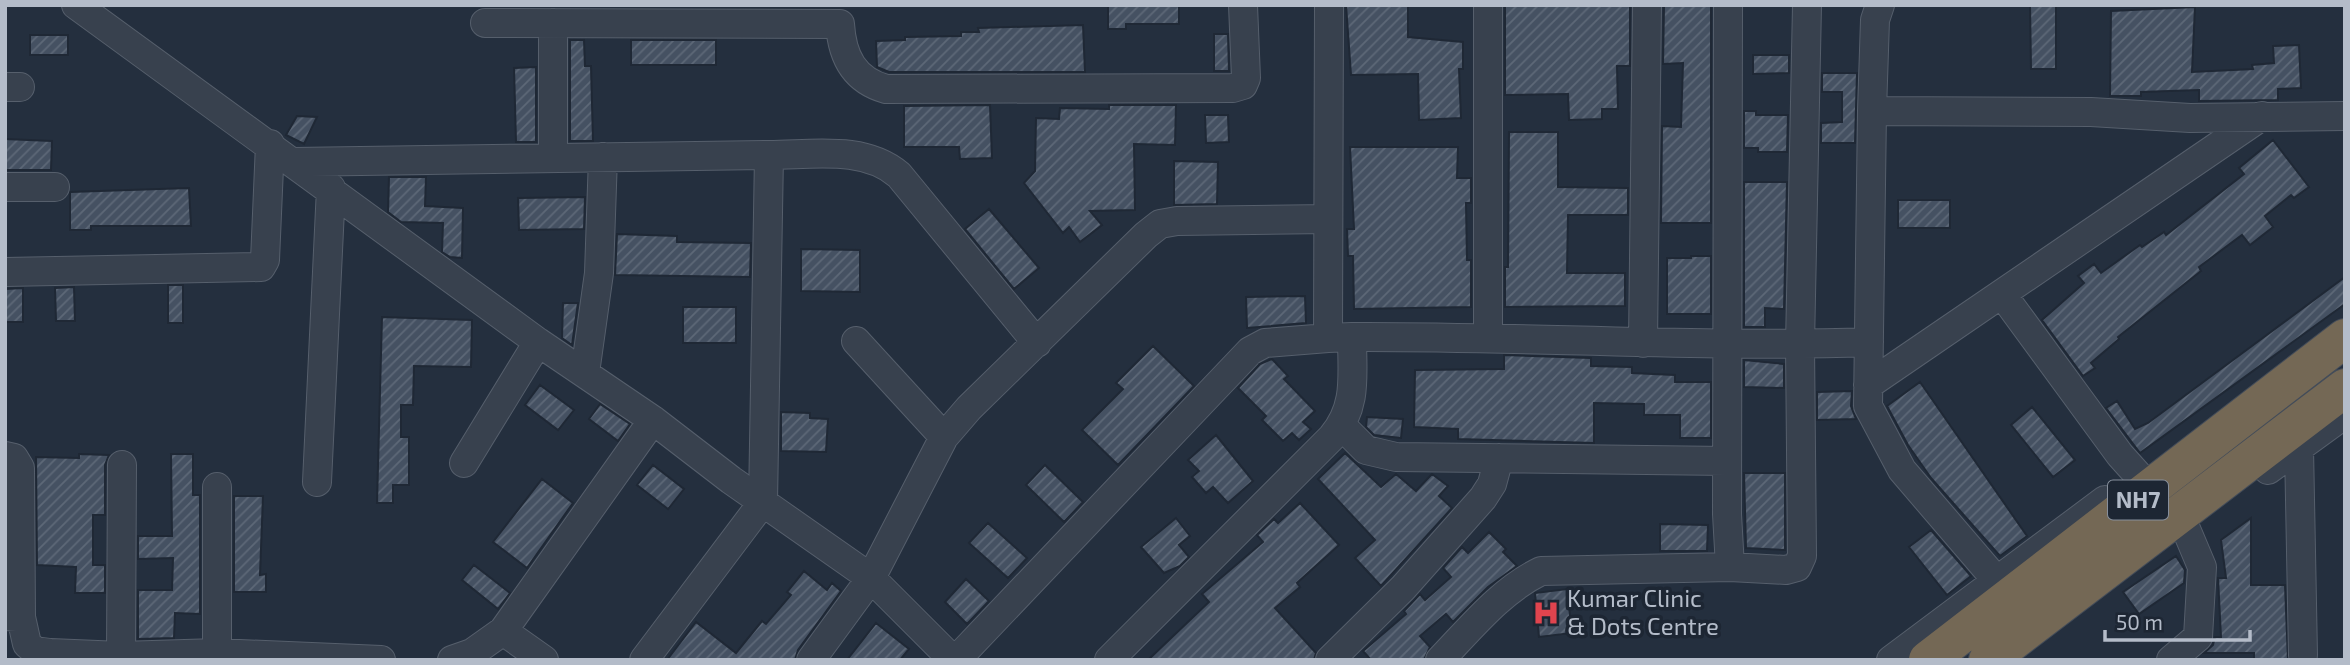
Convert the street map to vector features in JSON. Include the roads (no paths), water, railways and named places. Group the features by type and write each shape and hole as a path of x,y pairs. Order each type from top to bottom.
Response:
{"highway":[{"name":"NH7","path":"1987,660 2014,601 2345,338"},
{"name":"NH7","path":"1928,660 2014,601 2345,388"}],"street":[{"path":"76,5 331,188 538,342 653,420 871,578 954,660 1250,351 1265,343 1340,338 1488,336 1643,343 1800,345 1869,342"},
{"path":"485,23 553,23 698,15 840,15 845,56 853,69 866,84 886,89 1233,88 1242,85 1246,78 1243,5"},
{"path":"1109,660 1342,426 1351,403 1340,338 1328,219 1329,5"},
{"path":"1488,5 1488,336"},
{"path":"1643,343 1647,5"},
{"path":"1728,5 1727,461 1730,567"},
{"path":"1440,660 1519,582 1541,571 1730,567 1786,570 1797,567 1802,556 1800,345 1807,5"},
{"path":"1880,5 1875,20 1872,111 1868,407 1902,470 2014,601"},
{"path":"552,157 553,23"},
{"path":"1872,111 2091,111 2190,118 2345,116"},
{"path":"1868,385 2262,116"},
{"path":"5,272 261,267 265,260 270,144"},
{"path":"644,660 763,502 769,155"},
{"path":"294,162 603,156 859,155 887,165 899,175 1037,343"},
{"path":"585,373 599,273 603,156"},
{"path":"5,187 55,187"},
{"path":"317,482 331,188"},
{"path":"811,660 871,578 944,437 969,408 1125,253 1160,225 1177,221 1328,219"},
{"path":"2002,294 2138,475"},
{"path":"1891,660 2014,601 2138,475 2345,318"},
{"path":"856,341 944,437"},
{"path":"464,463 538,342"},
{"path":"2017,660 2186,530 2345,414"},
{"path":"452,660 472,653 503,631 653,420"},
{"path":"1342,426 1356,443 1380,454 1727,461"},
{"path":"2299,448 2303,655"},
{"path":"5,456 14,458 20,468 13,616 27,644 35,651 121,656 218,653 381,660"},
{"path":"1329,660 1403,588 1483,498 1492,484 1499,458"},
{"path":"121,656 122,465"},
{"path":"218,487 218,653"},
{"path":"2171,660 2199,648 2202,567 2186,530"},
{"path":"503,631 544,660"}],"place":[{"name":"Kumar Clinic & Dots Centre","path":"1546,613"}]}
